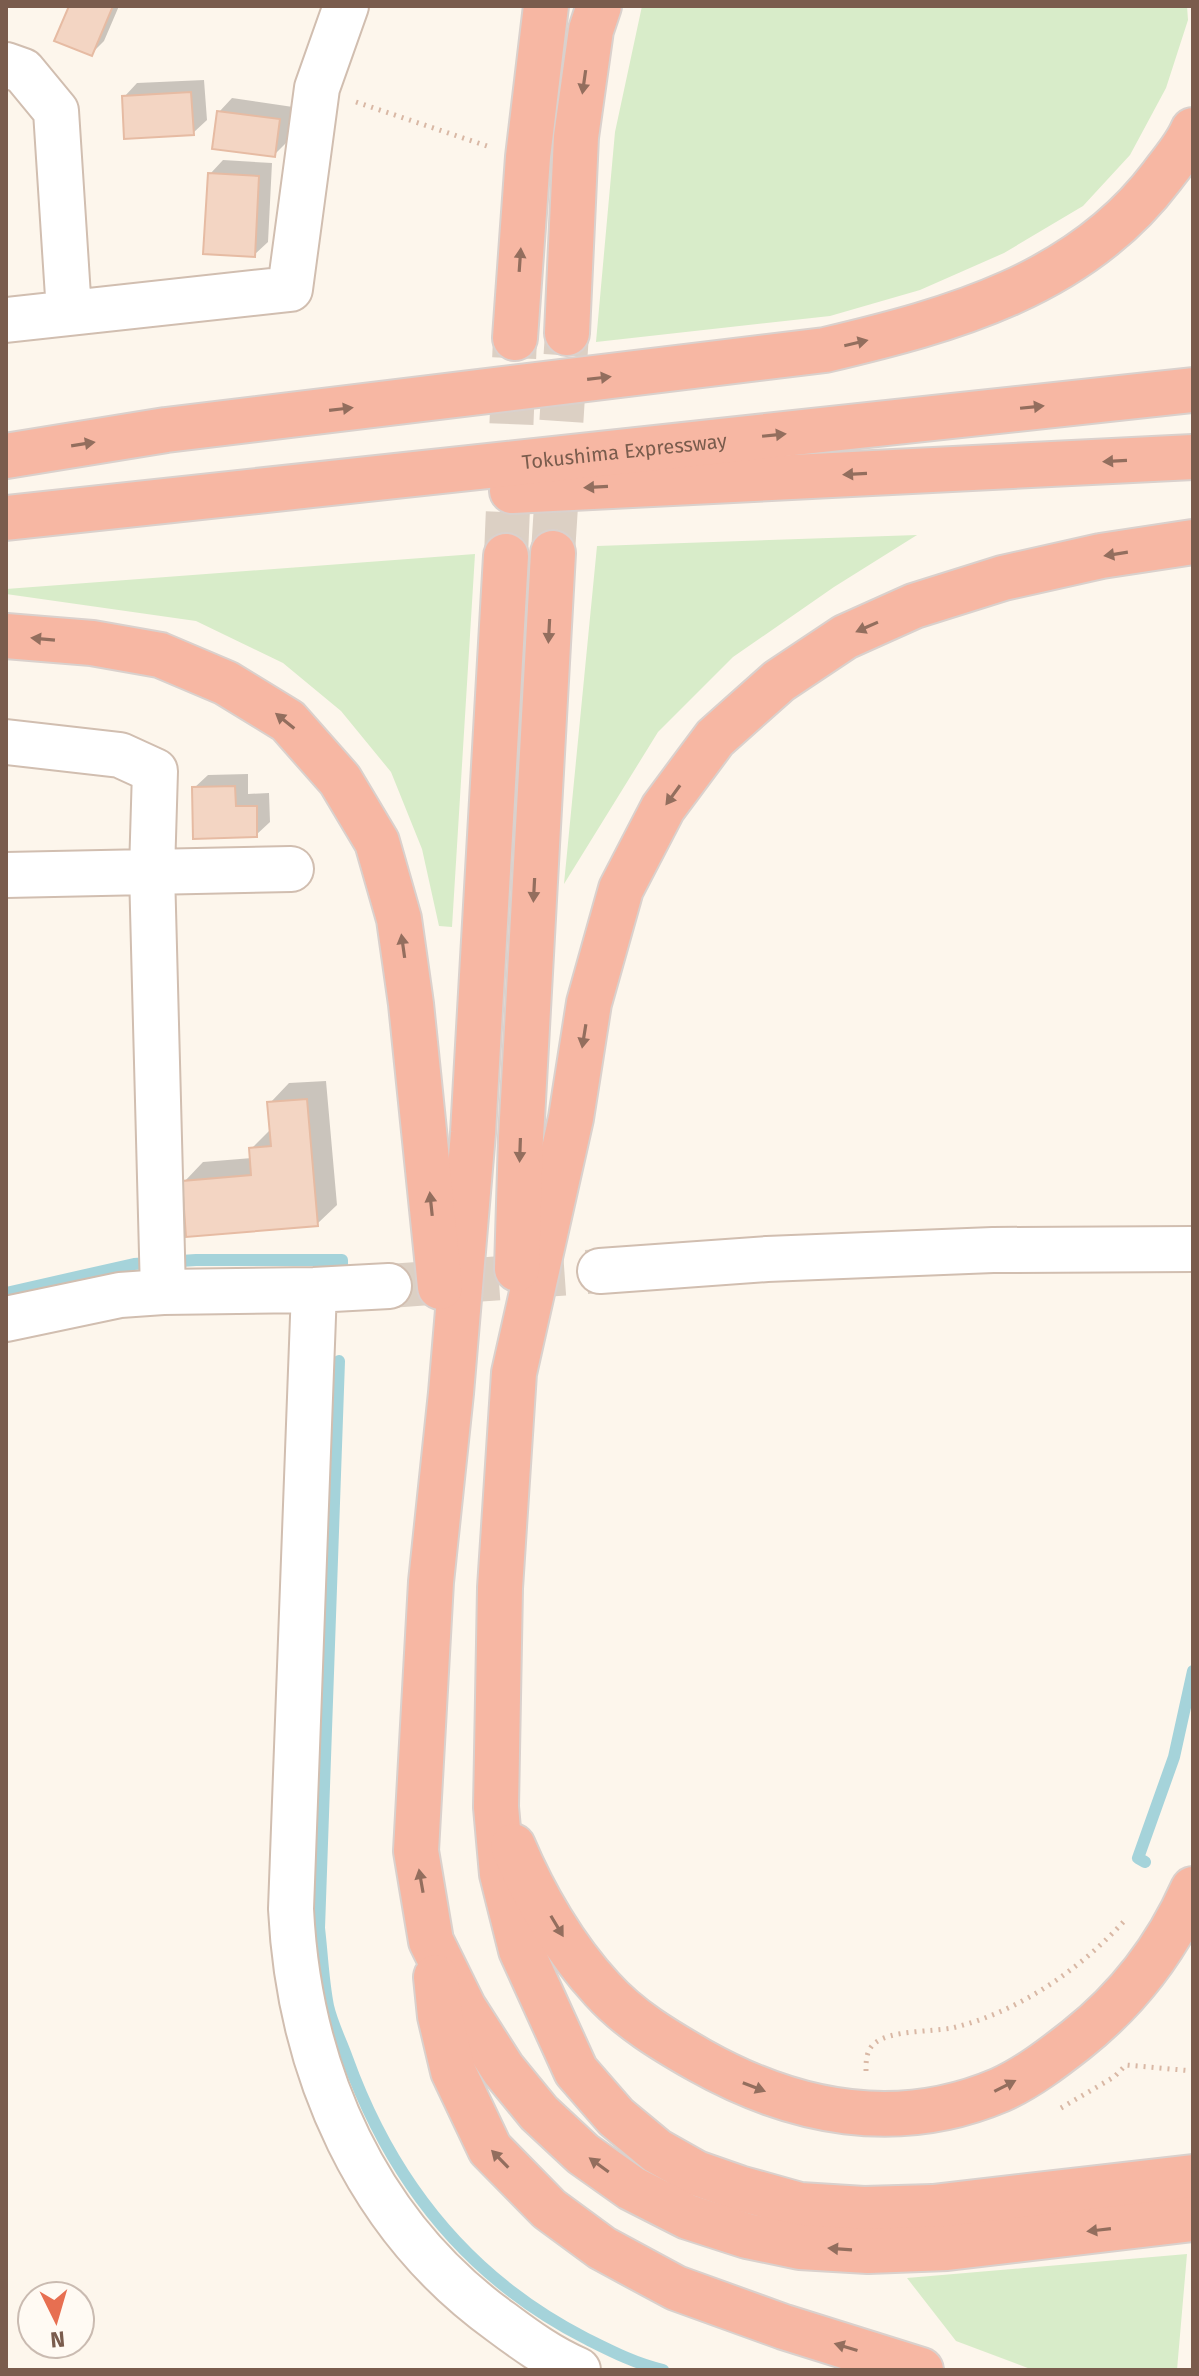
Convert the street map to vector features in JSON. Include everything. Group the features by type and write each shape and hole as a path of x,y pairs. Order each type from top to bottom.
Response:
{"highway":[{"path":"515,338 528,157 546,6"},
{"path":"567,333 576,137 591,30 599,6"},
{"path":"6,456 166,430 825,350 914,329 1009,295 1084,253 1143,201 1188,142 1193,130"},
{"name":"Tokushima Expressway","path":"6,518 1193,390"},
{"name":"Tokushima Expressway","path":"56,513 1193,457"},
{"path":"514,1373 571,1118 589,1003 621,889 663,808 715,738 779,681 845,637 914,606 1003,578 1101,556 1193,542"},
{"path":"553,553 521,1137 514,1373 500,1588 496,1807 502,1874 521,1950 576,2071 616,2117 657,2151 696,2173 800,2205 864,2209 1185,2199"},
{"path":"506,556 473,1133 431,1582 416,1851 440,2016 453,2071 490,2149 549,2209 602,2248 676,2288 784,2327 921,2370"},
{"path":"6,636 92,643 160,655 226,683 288,721 340,780 377,842 399,919 411,1004 451,1393"},
{"path":"496,1807 523,1870 571,1950 602,1989 636,2022 734,2080 794,2102 848,2112 900,2115 957,2105 1002,2089 1052,2059 1103,2019 1147,1972 1180,1919 1193,1889"},
{"path":"431,1941 464,2008 503,2069 539,2113 583,2154 631,2188 688,2217 747,2236 800,2247 868,2251 947,2248 1185,2199"}],"street":[{"path":"6,320 290,289 317,88 346,6"},
{"path":"6,65 23,71 56,111 69,312"},
{"path":"6,742 120,755 155,771 152,871 162,1269"},
{"path":"6,875 291,869"},
{"path":"600,1271 767,1259 993,1250 1193,1249"},
{"path":"6,1319 120,1295 162,1269 314,1290 389,1286"},
{"path":"314,1290 291,1909 297,1980 309,2037 340,2126 363,2171 395,2218 432,2263 473,2303 523,2339 578,2370"}],"path":[{"path":"317,88 489,147"},
{"path":"865,2080 866,2055 875,2043 892,2036 978,2021 1007,2008 1058,1979 1098,1950 1134,1909"}],"green space":[{"path":"642,6 1187,6 1188,20 1166,88 1130,155 1083,206 1004,253 920,290 830,316 596,342 615,132"},
{"path":"917,535 834,587 733,657 658,732 564,884 597,546"},
{"path":"475,554 452,927 439,926 422,849 391,772 341,711 283,663 196,621 6,594 6,589"},
{"path":"1187,2254 1177,2370 1033,2370 956,2341 907,2278"}],"building":[{"path":"69,6 113,6 92,56 54,41"},
{"path":"191,92 194,135 124,139 122,96"},
{"path":"217,111 280,119 275,157 212,149"},
{"path":"208,173 259,176 255,257 203,254"},
{"path":"235,786 236,806 257,806 257,837 193,839 192,787"},
{"path":"307,1099 318,1226 186,1237 182,1181 251,1175 249,1148 271,1146 267,1102"}],"waterway":[{"path":"6,1293 134,1264 196,1260 342,1260 342,1270"},
{"path":"339,1361 319,1928 325,1987 332,2019 365,2103 386,2145 439,2221 470,2255 543,2314 613,2352 663,2370"},
{"path":"1145,1862 1138,1858 1174,1757 1193,1671"}],"tunnel":[{"path":"553,553 567,333"},
{"path":"506,556 515,338"},
{"path":"389,1286 600,1271"}]}
